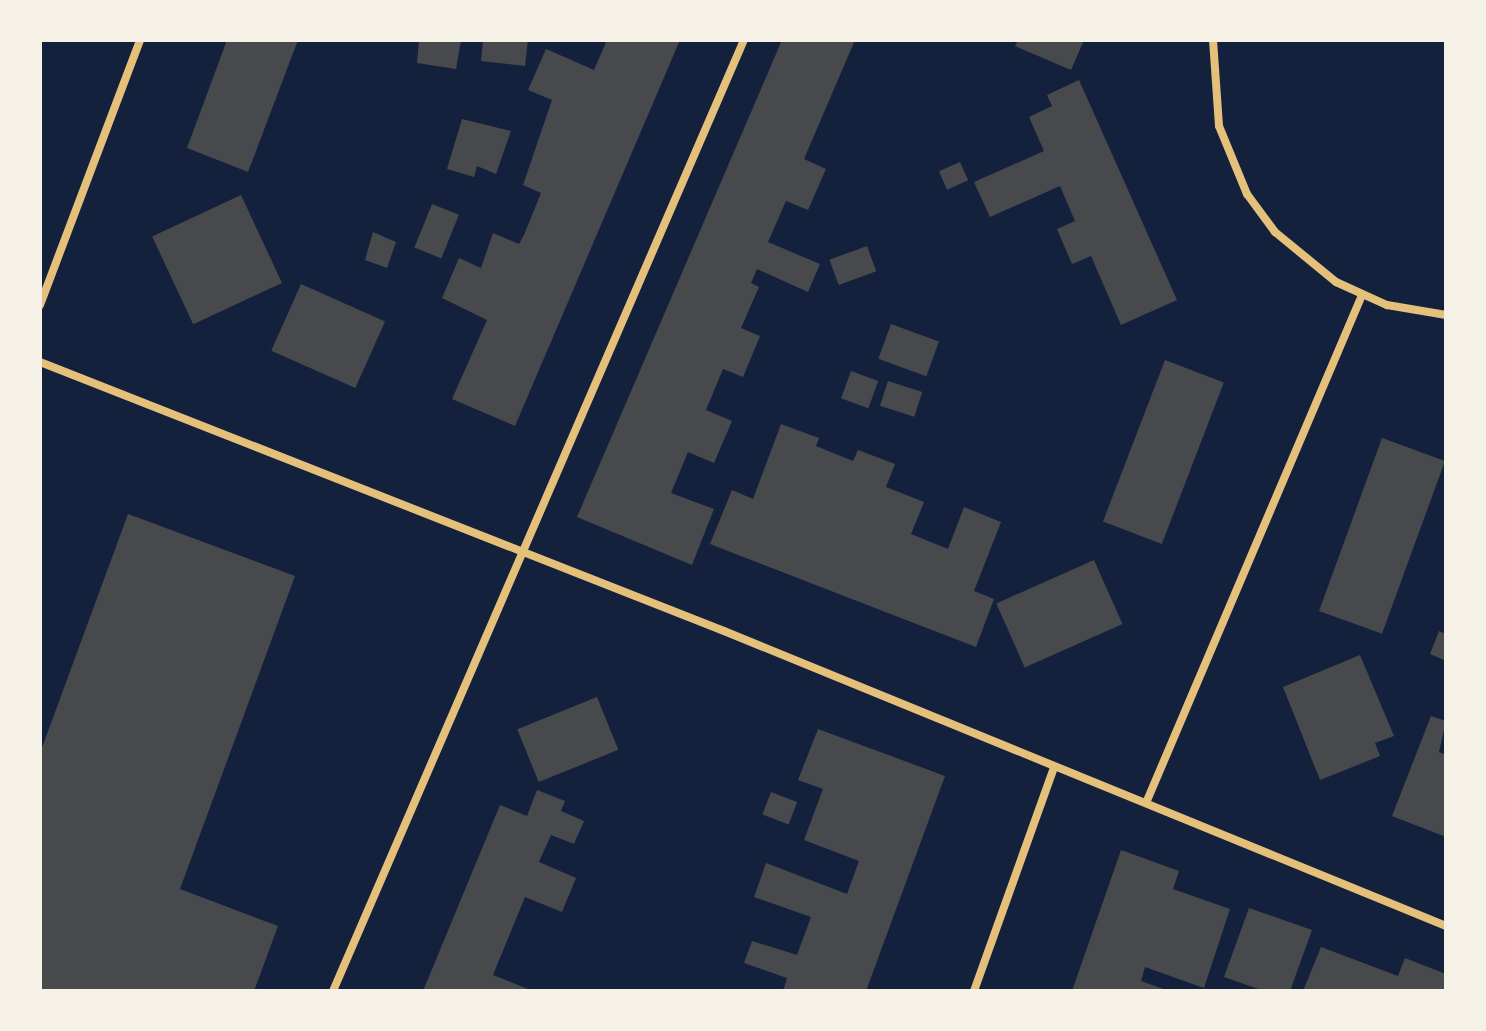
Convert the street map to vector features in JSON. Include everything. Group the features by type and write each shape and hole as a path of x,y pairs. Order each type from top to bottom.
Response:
{"street":[{"path":"40,305 140,40"},
{"path":"333,991 744,40"},
{"path":"1213,40 1219,126 1247,194 1295,252 1362,295 1446,315"},
{"path":"1146,803 1362,295"},
{"path":"40,362 524,552 1446,926"},
{"path":"974,991 1054,767"}],"building":[{"path":"227,40 298,40 248,172 187,148"},
{"path":"419,40 461,40 456,69 417,63"},
{"path":"483,40 528,40 525,66 481,61"},
{"path":"607,40 680,40 515,426 452,399 487,320 442,298 459,258 481,268 493,233 519,244 524,235 541,193 523,185 552,100 528,90 546,49 594,70"},
{"path":"782,40 855,40 804,159 826,169 808,210 786,201 768,242 820,264 808,292 757,269 751,283 759,287 741,328 760,336 743,377 723,369 706,410 732,421 714,463 688,452 671,493 714,509 692,565 577,517"},
{"path":"1018,40 1084,40 1071,70 1015,46"},
{"path":"1079,80 1177,300 1121,325 1091,256 1072,264 1057,229 1075,221 1060,186 990,217 974,182 1044,151 1029,117 1052,106 1047,95"},
{"path":"462,119 511,131 496,174 477,166 474,177 447,169"},
{"path":"960,162 968,180 947,190 939,171"},
{"path":"241,195 282,283 193,324 152,236"},
{"path":"432,204 459,215 441,258 414,248"},
{"path":"373,232 396,242 387,268 365,260"},
{"path":"867,246 876,271 839,285 829,260"},
{"path":"301,284 385,321 355,388 271,351"},
{"path":"891,324 939,341 926,376 878,359"},
{"path":"1165,360 1224,383 1162,544 1103,522"},
{"path":"851,371 878,381 868,408 841,398"},
{"path":"888,381 922,392 914,417 880,406"},
{"path":"781,424 819,438 816,446 853,461 858,450 895,464 886,487 924,502 911,534 948,549 964,507 1001,522 974,591 994,599 976,647 710,544 732,490 753,499"},
{"path":"1382,438 1445,461 1382,634 1319,611"},
{"path":"128,514 295,576 180,889 278,926 254,991 40,991 40,753"},
{"path":"1094,560 1122,624 1025,667 996,604"},
{"path":"1439,631 1446,634 1446,661 1430,654"},
{"path":"1360,655 1394,736 1375,743 1380,756 1320,780 1283,687"},
{"path":"597,697 618,750 539,782 517,729"},
{"path":"1431,716 1446,721 1439,752 1446,755 1446,837 1392,816"},
{"path":"818,729 945,776 866,991 783,991 787,978 744,963 752,941 797,955 811,917 754,897 766,863 847,894 859,861 804,840 823,789 798,780"},
{"path":"537,790 565,801 561,811 584,821 574,844 551,835 539,862 576,878 562,912 525,897 493,975 533,991 423,991 500,805 527,816"},
{"path":"771,792 797,802 789,824 762,814"},
{"path":"1121,850 1179,871 1173,889 1230,909 1204,988 1145,967 1141,981 1169,991 1072,991"},
{"path":"1249,908 1312,930 1290,991 1264,991 1224,977"},
{"path":"1321,947 1398,976 1405,958 1446,974 1446,991 1303,991"}]}
